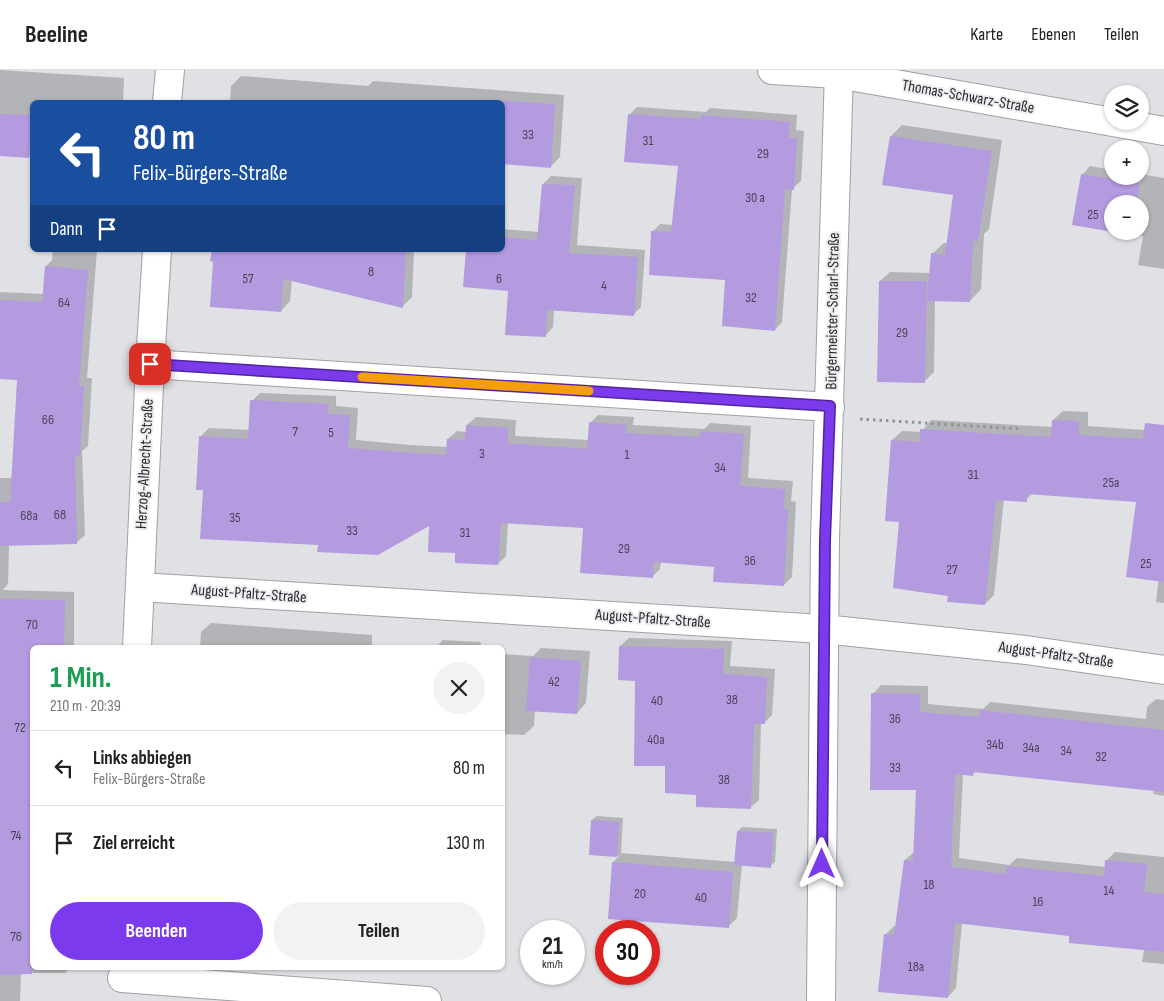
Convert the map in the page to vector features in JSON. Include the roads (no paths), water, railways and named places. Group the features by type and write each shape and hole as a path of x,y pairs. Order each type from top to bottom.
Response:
{"street":[{"path":"167,100 170,70"},
{"name":"Thomas-Schwarz-Straße","path":"772,70 839,72 1164,131"},
{"name":"Bürgermeister-Scharl-Straße","path":"821,1001 823,629 839,72"},
{"name":"Herzog-Albrecht-Straße","path":"137,645 157,252"},
{"path":"150,364 830,412"},
{"name":"August-Pfaltz-Straße","path":"140,587 823,629 1026,650 1164,670"},
{"path":"122,982 427,1001"}]}
